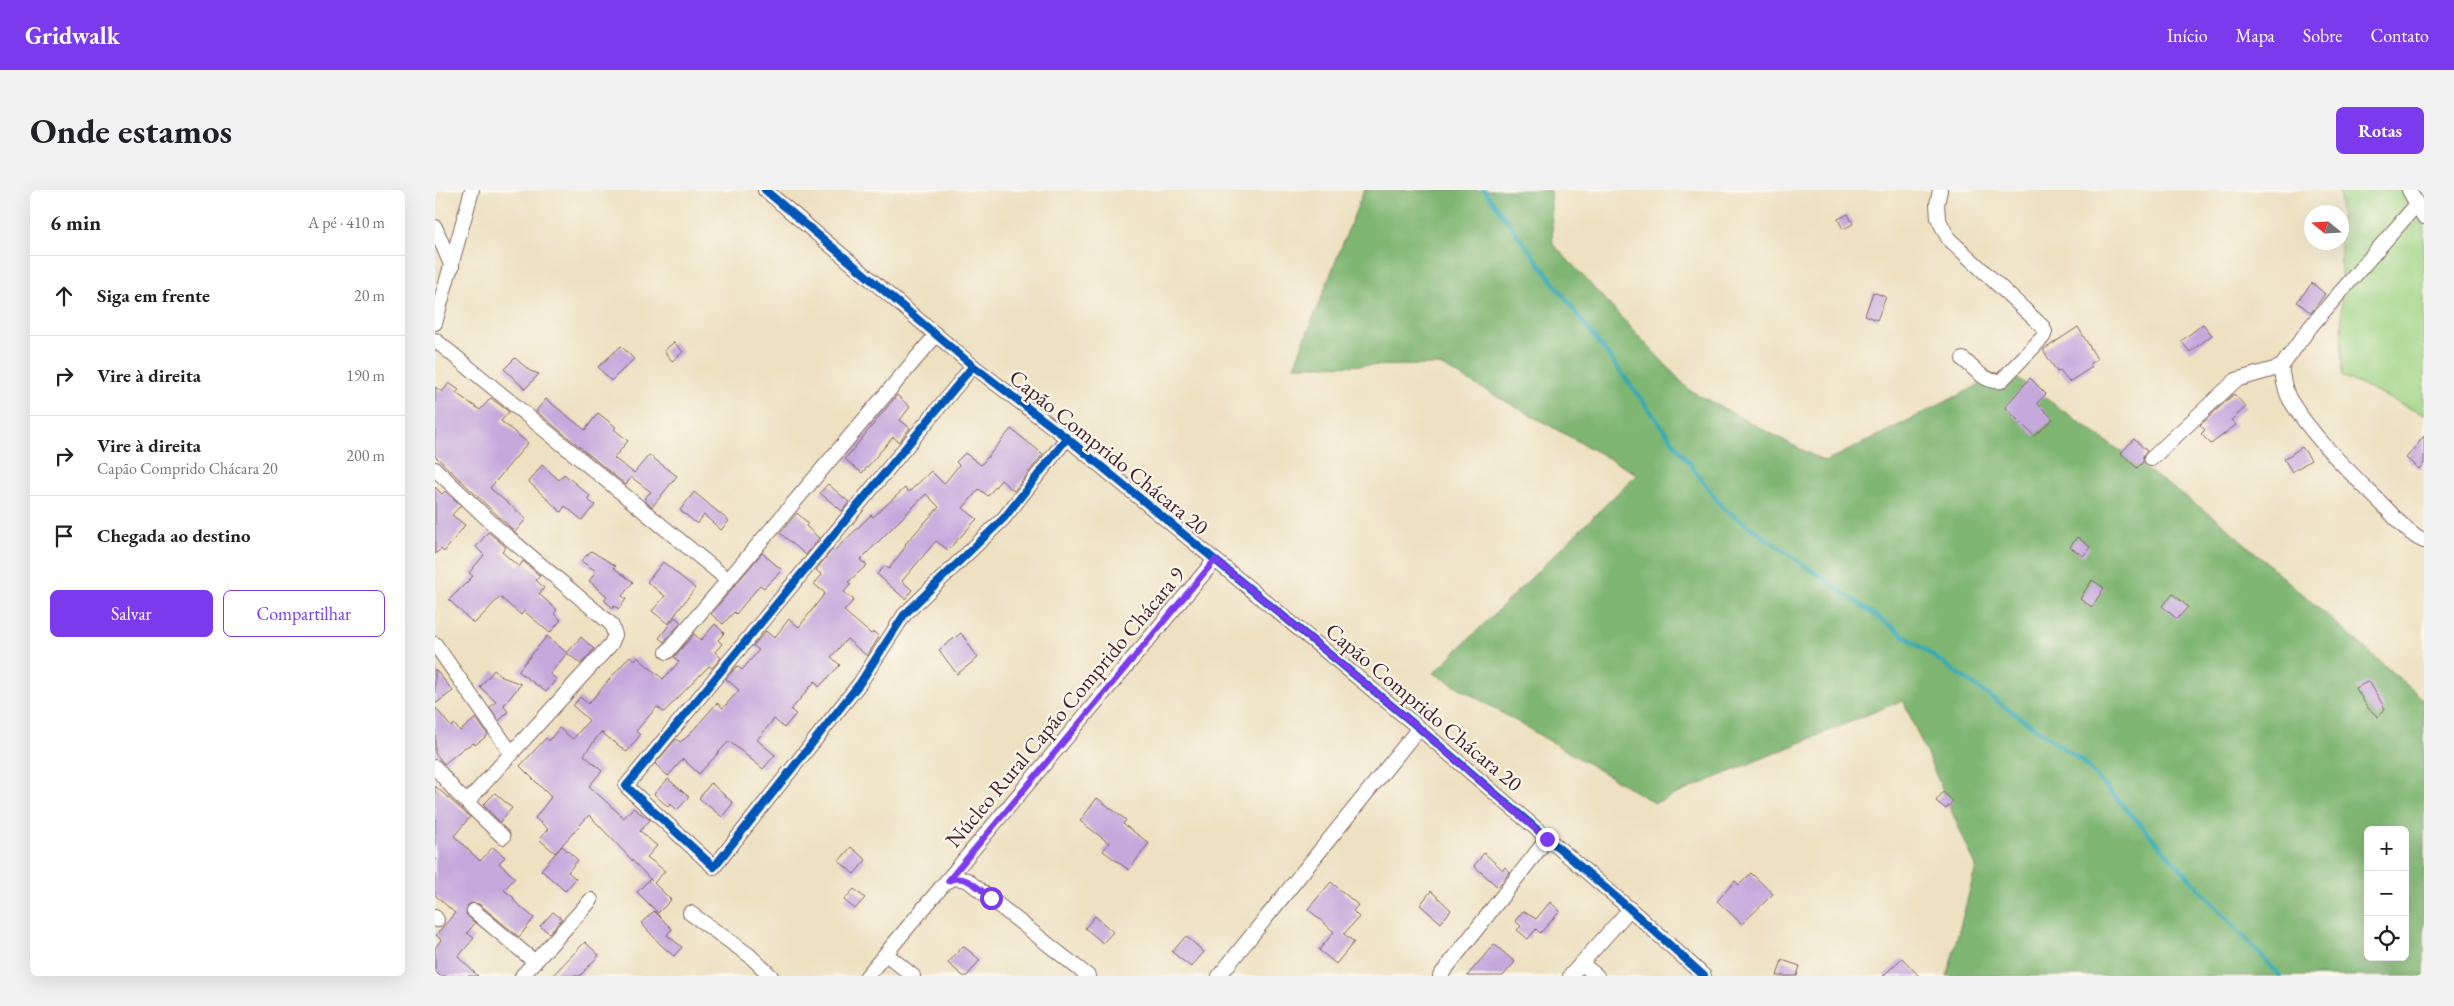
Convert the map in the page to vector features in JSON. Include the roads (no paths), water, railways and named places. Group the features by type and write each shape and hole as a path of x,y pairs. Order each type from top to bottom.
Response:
{"street":[{"path":"435,323 472,190"},
{"name":"Capão Comprido Chácara 20","path":"765,190 973,366 1067,438 1419,728 1705,976"},
{"path":"1940,190 1937,204 1938,218 1948,238 2043,327 2045,332 2043,337 2001,381 1992,382 1986,379 1963,359"},
{"path":"2409,190 2424,217"},
{"path":"2151,459 2236,380 2281,367 2311,326 2417,204"},
{"path":"435,227 452,267"},
{"path":"667,652 936,334"},
{"path":"435,340 728,580"},
{"path":"973,366 626,786 714,867 860,683 904,615 1004,518 1067,438"},
{"path":"2281,367 2284,385 2290,399 2322,445 2401,523 2418,538 2424,540"},
{"path":"435,469 496,526 611,624 615,630 614,640 611,644 467,802"},
{"name":"Núcleo Rural Capão Comprido Chácara 9","path":"867,976 1215,560"},
{"path":"435,644 512,754"},
{"path":"1219,976 1419,728"},
{"path":"435,767 503,837"},
{"path":"1439,976 1547,839"},
{"path":"948,881 954,878 967,880 1088,976"},
{"path":"522,976 591,900"},
{"path":"1570,976 1630,909"},
{"path":"475,911 535,962"},
{"path":"690,912 749,954 771,976"},
{"path":"885,954 913,976"},
{"path":"1581,963 1597,976"}],"waterway":[{"path":"1484,190 1723,508 2082,761 2280,976"}]}
